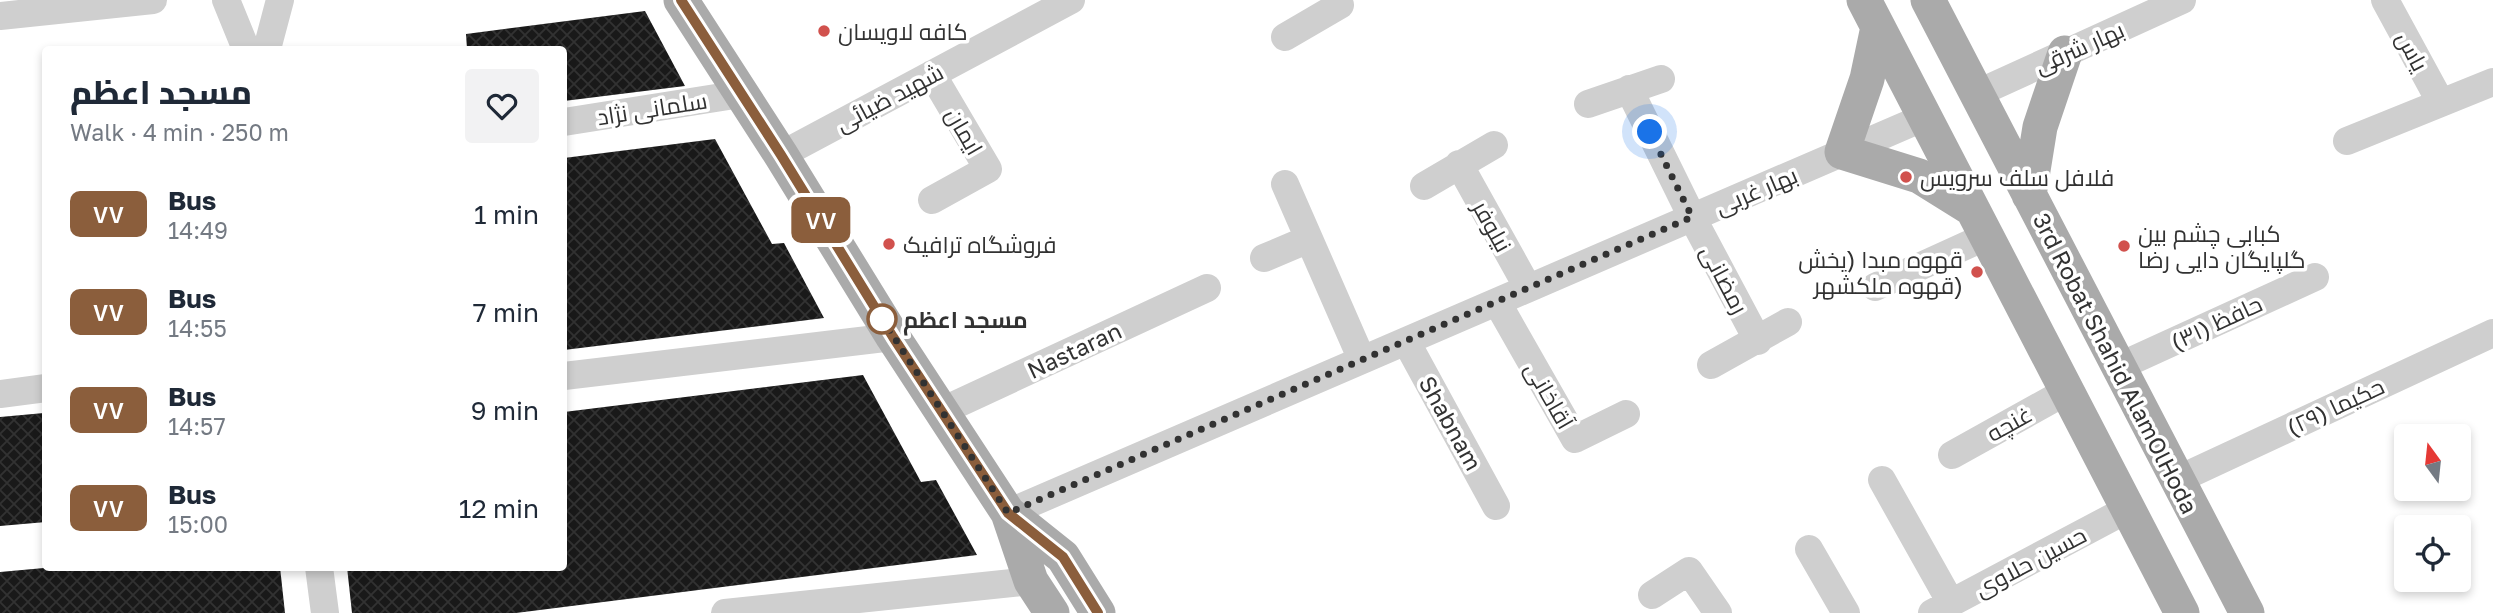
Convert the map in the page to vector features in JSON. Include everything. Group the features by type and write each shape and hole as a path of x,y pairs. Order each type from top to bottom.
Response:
{"main road":[{"path":"681,0 781,155 893,337 1008,513 1031,581 1052,613"},
{"name":"3rd Robat Shahid AlamOlHoda","path":"1928,0 2247,613"},
{"path":"1871,14 2182,613"},
{"path":"1871,14 1867,79 1843,152 1919,176 1980,223"},
{"path":"2029,195 2040,127 2065,53"},
{"path":"1925,117 1976,94"},
{"path":"1008,513 1063,557 1098,613"}],"street":[{"path":"4,10 36,0"},
{"path":"4,10 153,0"},
{"path":"226,0 245,46"},
{"path":"268,46 280,0"},
{"name":"شهید ضیائی","path":"781,155 1072,0"},
{"name":"بهار شرقی","path":"1976,94 2182,0"},
{"name":"یاس","path":"2385,0 2441,103"},
{"path":"1285,37 1323,7"},
{"name":"ایمان","path":"932,74 988,170 932,200"},
{"path":"1588,104 1661,79"},
{"path":"2347,141 2493,82"},
{"name":"رمضانی","path":"1629,89 1692,217 1758,341"},
{"name":"سلمانی نژاد","path":"567,122 741,94"},
{"name":"بهار غربی","path":"1008,513 1925,117"},
{"path":"1424,186 1493,145"},
{"name":"نیلوفر","path":"1459,163 1528,289"},
{"path":"1285,184 1362,360"},
{"path":"1875,286 1980,223"},
{"path":"1264,258 1309,239"},
{"name":"حافظ (۳۱)","path":"2118,368 2315,277"},
{"name":"Nastaran","path":"942,411 1207,288"},
{"name":"آقاخانی","path":"1497,302 1575,439 1626,414"},
{"path":"1711,365 1758,341 1787,322"},
{"name":"حکیما (۲۹)","path":"2177,480 2493,333"},
{"path":"567,376 893,337"},
{"name":"Shabnam","path":"1406,341 1496,506"},
{"path":"0,394 42,389"},
{"name":"غنچه","path":"1952,455 2067,391"},
{"path":"1882,480 1942,608"},
{"name":"حسین حلاوی","path":"1942,608 2128,509"},
{"path":"1809,549 1846,613"},
{"path":"1652,594 1689,570 1718,613"},
{"path":"320,571 325,613"},
{"path":"725,613 1031,581"}],"building":[{"path":"645,11 685,86 567,101 567,46 467,46 466,34"},
{"path":"715,139 772,244 784,243 824,318 567,350 567,158"},
{"path":"863,375 921,482 936,480 977,555 516,613 352,613 347,571 567,571 567,412"},
{"path":"42,413 42,522 0,526 0,417"},
{"path":"42,568 42,571 280,571 285,613 0,613 0,572"}],"bus line":[{"name":"۷۷","path":"681,0 781,155 893,337 1008,513 1063,557 1098,613"}],"place":[{"name":"کافه لاویسان","path":"824,31"},
{"name":"فلافل سلف سرویس","path":"1906,177"},
{"name":"فروشگاه ترافیک","path":"889,244"},
{"name":"کبابی چشم بین گلپایگان دایی رضا","path":"2124,246"},
{"name":"قهوه مبدا (پخش قهوه ملکشهر)","path":"1977,272"},
{"name":"مسجد اعظم","path":"882,319"}],"route":[{"path":"882,319 879,314 1008,513 1692,217 1650,132"}]}
